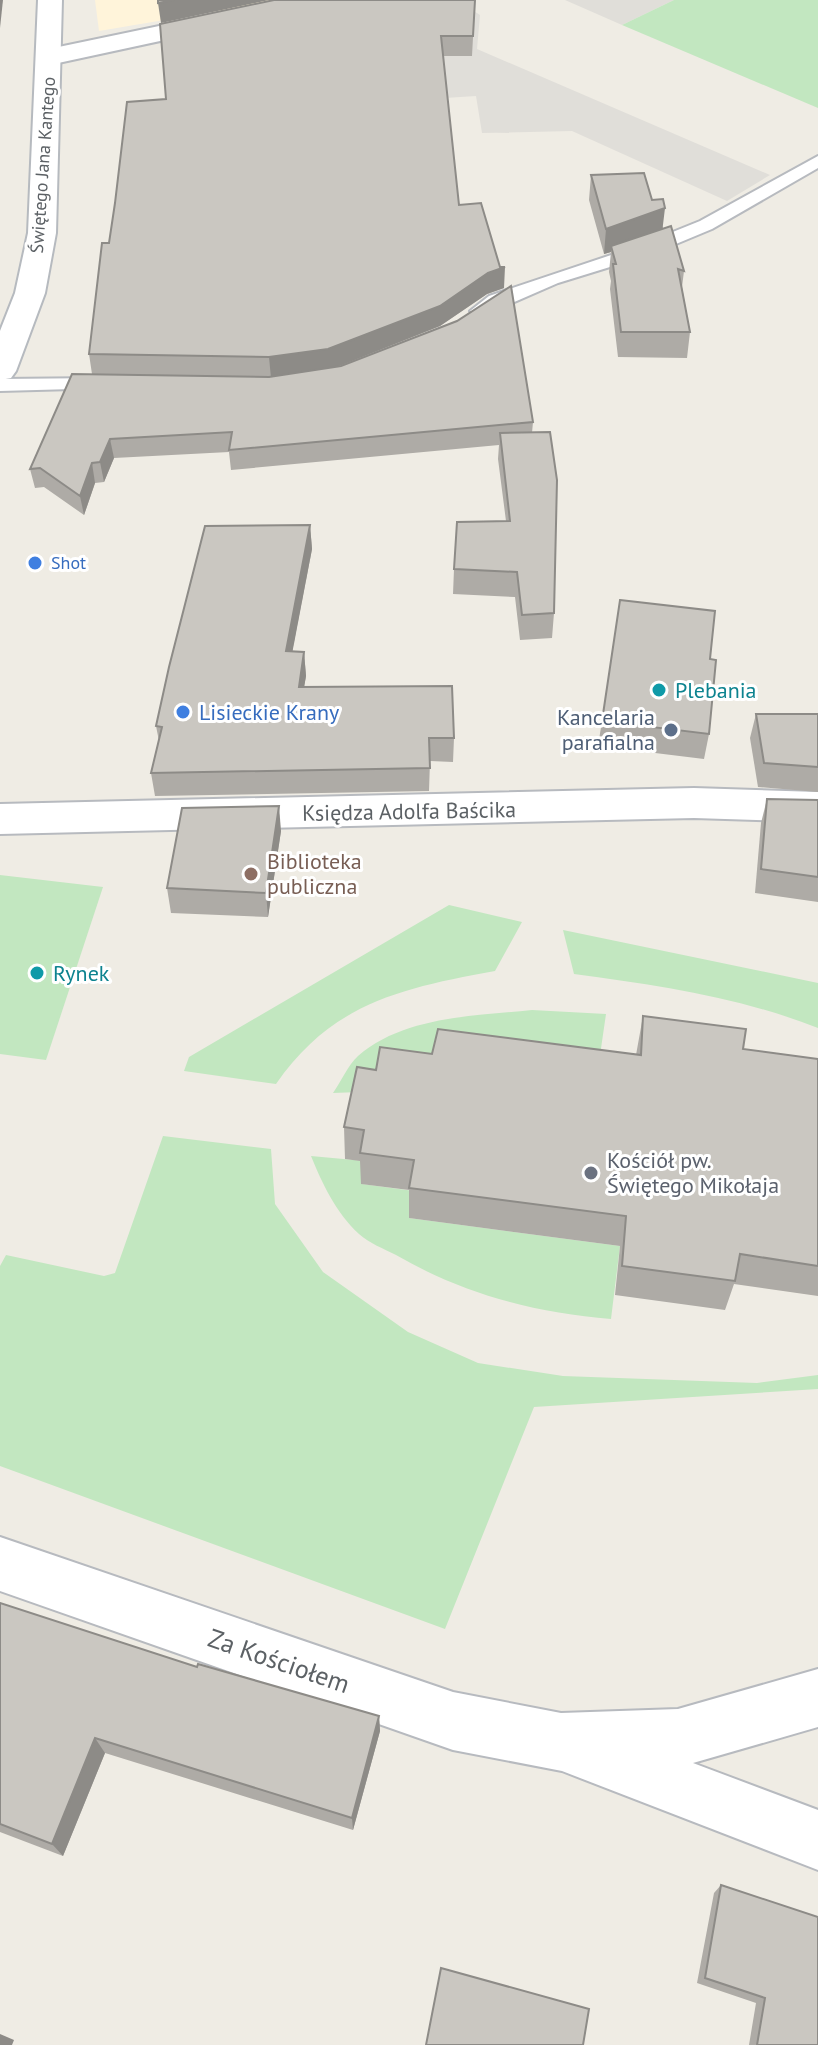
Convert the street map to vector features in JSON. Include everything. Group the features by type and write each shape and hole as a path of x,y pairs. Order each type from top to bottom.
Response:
{"street":[{"name":"Świętego Jana Kantego","path":"0,371 30,293 42,233 41,183 45,178 50,0"},
{"path":"49,57 318,0"},
{"name":"Księdza Adolfa Baścika","path":"0,819 694,803 818,807"},
{"name":"Za Kościołem","path":"0,1564 453,1721 561,1742 818,1840"},
{"name":"Za Kościołem","path":"561,1742 678,1738 818,1698"}],"lane":[{"path":"459,325 496,300 645,250 706,225 818,161"},
{"path":"0,385 116,383"}],"shaded area":[{"path":"95,0 282,0 99,31"},
{"path":"457,0 480,15 477,49 770,175 727,201 572,131 482,133 476,96 274,109"},
{"path":"565,0 674,0 622,25"}],"green space":[{"path":"674,0 818,0 818,108 622,25"},
{"name":"Rynek","path":"0,875 103,887 46,1060 0,1054"},
{"path":"449,905 522,922 495,971 429,984 345,1017 298,1057 276,1084 184,1071 189,1057"},
{"path":"563,930 818,983 818,1028 728,1000 574,974"},
{"path":"532,1010 606,1014 596,1083 333,1093 358,1056 397,1033 441,1020"},
{"path":"163,1136 271,1149 275,1204 323,1272 408,1332 478,1363 563,1376 757,1383 818,1375 818,1389 534,1407 445,1629 0,1466 0,1266 6,1255 104,1276 115,1273"},
{"path":"311,1156 365,1161 362,1184 414,1191 409,1218 620,1246 611,1319 555,1312 473,1291 421,1269 372,1243 351,1226 337,1207"}],"building":[{"path":"274,0 475,0 473,36 441,36 459,205 481,203 500,267 505,267 488,273 440,306 328,349 269,357 89,354 102,243 109,243 127,102 166,99 160,24"},
{"path":"644,173 652,200 663,199 665,208 606,229 591,175"},
{"path":"671,226 684,271 678,269 690,332 621,332 613,264 616,264 611,246"},
{"path":"511,286 533,422 229,450 232,432 110,439 100,462 92,463 80,496 40,468 30,469 72,374 269,377 341,366 457,321"},
{"path":"550,432 557,480 554,613 522,615 517,572 454,569 457,522 510,521 500,433"},
{"path":"310,525 286,651 304,652 299,687 452,686 454,738 429,738 430,768 151,773 162,727 156,726 205,526"},
{"name":"Plebania","path":"620,600 715,611 710,659 716,660 709,734 602,721"},
{"path":"756,714 818,714 818,767 764,763"},
{"path":"767,799 818,800 818,877 761,869"},
{"path":"279,806 266,893 167,888 182,808"},
{"name":"Kościół pw. Świętego Mikołaja","path":"643,1016 746,1029 743,1049 818,1059 818,1266 740,1254 735,1281 622,1266 626,1216 409,1188 414,1160 360,1153 364,1130 344,1127 357,1067 376,1070 380,1047 432,1054 438,1029 641,1055"},
{"path":"0,1603 197,1667 198,1664 379,1716 352,1818 95,1738 52,1844 0,1824"},
{"path":"721,1885 818,1917 818,2045 757,2045 765,1998 705,1978"},
{"path":"441,1968 589,2009 583,2045 426,2045"}],"place":[{"name":"Shot","path":"35,563"},
{"name":"Plebania","path":"659,690"},
{"name":"Lisieckie Krany","path":"183,712"},
{"name":"Kancelaria parafialna","path":"671,730"},
{"name":"Biblioteka publiczna","path":"251,874"},
{"name":"Rynek","path":"37,973"},
{"name":"Kościół pw. Świętego Mikołaja","path":"591,1173"}]}
